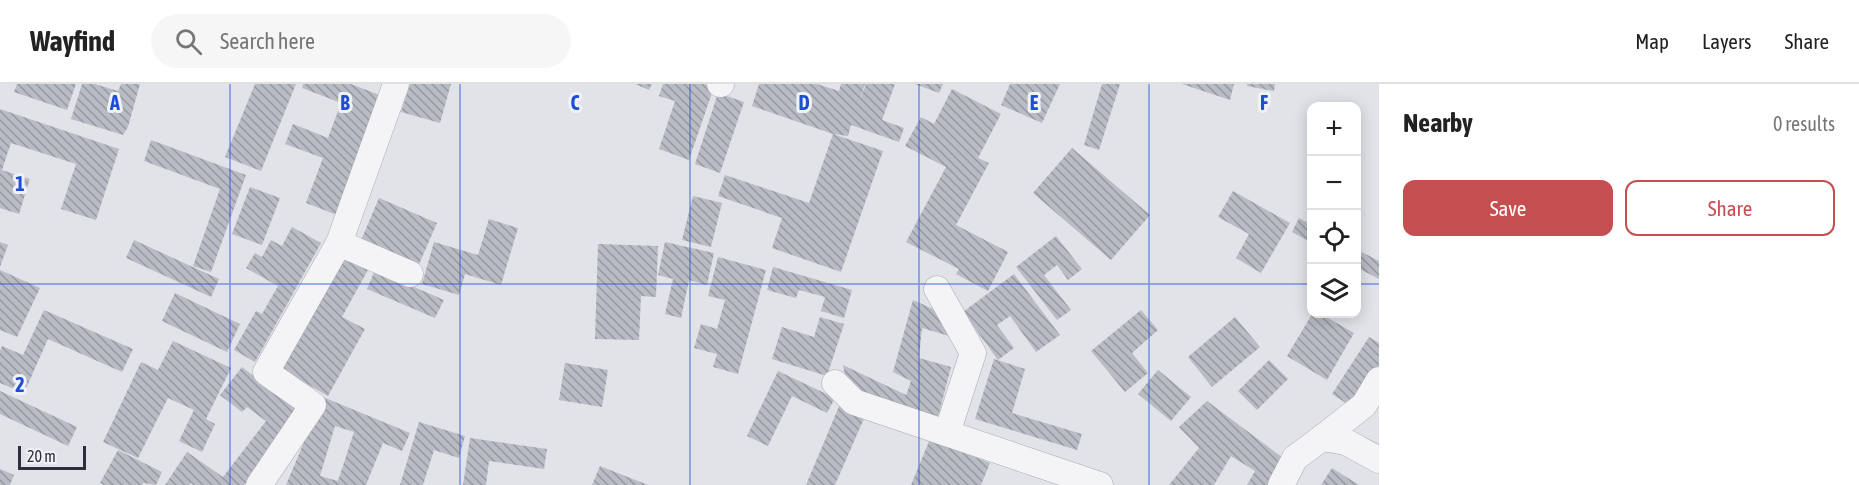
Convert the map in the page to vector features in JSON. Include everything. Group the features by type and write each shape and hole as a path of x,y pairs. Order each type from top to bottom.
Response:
{"street":[{"path":"259,485 313,405 266,372 339,243 396,84"},
{"path":"339,243 410,274"},
{"path":"937,289 973,353 947,433"},
{"path":"1281,485 1295,458 1364,405 1379,380"},
{"path":"835,383 854,402 1100,485"},
{"path":"1322,438 1346,442 1379,460"}],"building":[{"path":"17,84 76,84 67,110 14,92"},
{"path":"82,84 95,84 118,91 121,84 140,84 128,127 123,135 71,119"},
{"path":"255,84 296,84 261,171 225,157"},
{"path":"303,84 351,84 382,96 337,215 306,203 323,158 285,144 293,124 328,138 341,103 302,88"},
{"path":"410,84 451,84 440,123 401,112"},
{"path":"635,84 652,84 649,90"},
{"path":"663,84 704,84 714,87 689,160 659,149 675,101 659,96"},
{"path":"759,84 817,84 839,91 841,84 865,84 860,100 866,84 895,84 882,120 904,128 899,142 851,125 848,136 833,134 752,106"},
{"path":"915,84 943,84 939,93"},
{"path":"1010,84 1060,84 1042,123 1001,105"},
{"path":"1102,84 1120,84 1099,150 1084,145"},
{"path":"1182,84 1234,84 1230,100"},
{"path":"1247,84 1275,84 1274,91 1247,86"},
{"path":"952,89 1001,114 978,158 989,163 956,225 1008,252 988,291 956,274 959,269 906,242 946,167 905,146 921,117 934,124"},
{"path":"718,93 744,102 720,173 695,164"},
{"path":"0,109 119,149 96,220 61,209 76,164 11,143 2,170 30,179 19,214 0,208"},
{"path":"833,134 883,151 841,272 772,248 782,218 718,196 725,175 809,203"},
{"path":"151,140 246,175 211,272 193,266 220,189 144,161"},
{"path":"1072,148 1150,215 1111,260 1033,193"},
{"path":"250,187 280,198 262,245 232,234"},
{"path":"1233,191 1290,223 1261,273 1236,258 1249,234 1218,217"},
{"path":"693,196 722,203 711,247 682,240"},
{"path":"379,198 437,223 417,269 359,245"},
{"path":"1299,218 1307,222 1307,240 1292,232"},
{"path":"489,219 518,228 501,285 465,274 459,295 422,284 434,242 478,255"},
{"path":"292,227 321,243 255,362 234,350 256,311 262,314 278,286 246,268 255,253 262,257 271,240 282,246"},
{"path":"1056,236 1082,269 1068,280 1057,265 1044,275 1071,310 1057,320 1016,267"},
{"path":"134,240 219,279 211,297 126,258"},
{"path":"0,242 8,245 0,267"},
{"path":"665,242 714,253 707,285 689,280 681,318 665,314 673,279 658,275"},
{"path":"598,244 658,246 656,297 641,296 639,340 595,339"},
{"path":"1361,252 1379,261 1379,279 1361,270"},
{"path":"343,253 369,268 342,317 365,329 328,396 279,368"},
{"path":"718,257 766,270 738,374 713,367 717,354 694,348 701,324 717,329 725,300 708,296"},
{"path":"773,267 852,290 844,318 821,311 825,297 799,290 796,298 767,290"},
{"path":"0,270 40,288 17,337 0,330"},
{"path":"375,270 444,300 435,318 367,289"},
{"path":"1014,274 1060,335 1036,352 1010,316 997,325 1014,348 998,360 963,312"},
{"path":"175,293 240,324 227,352 162,321"},
{"path":"913,300 942,313 949,336 922,328 919,358 951,367 937,421 847,385 843,365 906,395 911,381 893,372"},
{"path":"44,310 133,349 122,372 48,339 24,393 0,383 2,346 23,355"},
{"path":"1141,310 1158,330 1132,353 1148,373 1125,392 1091,351"},
{"path":"820,317 844,324 827,376 772,359 782,327 814,337"},
{"path":"1235,317 1260,347 1212,387 1188,357"},
{"path":"1310,318 1328,318 1354,333 1327,380 1287,356"},
{"path":"1369,337 1379,343 1379,365 1352,407 1332,394"},
{"path":"173,341 231,368 206,419 215,424 202,452 179,441 194,410 168,398 138,458 103,442 141,362 158,370"},
{"path":"994,359 1025,369 1012,413 1082,434 1077,450 975,419"},
{"path":"1269,360 1288,379 1257,410 1238,391"},
{"path":"565,363 608,370 602,407 559,400"},
{"path":"242,367 302,413 244,485 193,485 191,483 190,485 165,485 187,452 223,477 266,421 247,407 242,412 220,395"},
{"path":"1158,370 1191,397 1171,421 1138,394"},
{"path":"778,371 835,398 827,413 792,396 768,446 747,436"},
{"path":"0,391 77,427 68,446 0,414"},
{"path":"323,397 410,433 402,451 383,443 366,485 286,485","holes":["335,426 354,432 338,481 320,476"]},
{"path":"1207,401 1283,458 1269,485 1247,485 1255,471 1231,456 1214,485 1169,485 1199,448 1179,427"},
{"path":"840,404 866,414 835,485 806,485"},
{"path":"419,422 465,436 459,458 434,450 423,485 400,485"},
{"path":"470,438 547,449 544,469 489,461 486,485 463,485"},
{"path":"930,439 990,463 981,485 911,485"},
{"path":"118,450 162,472 156,485 143,483 143,485 104,485 100,483"},
{"path":"600,466 648,485 592,485"},
{"path":"1332,468 1359,485 1321,485"},
{"path":"0,469 14,475 10,485 0,485"}]}
